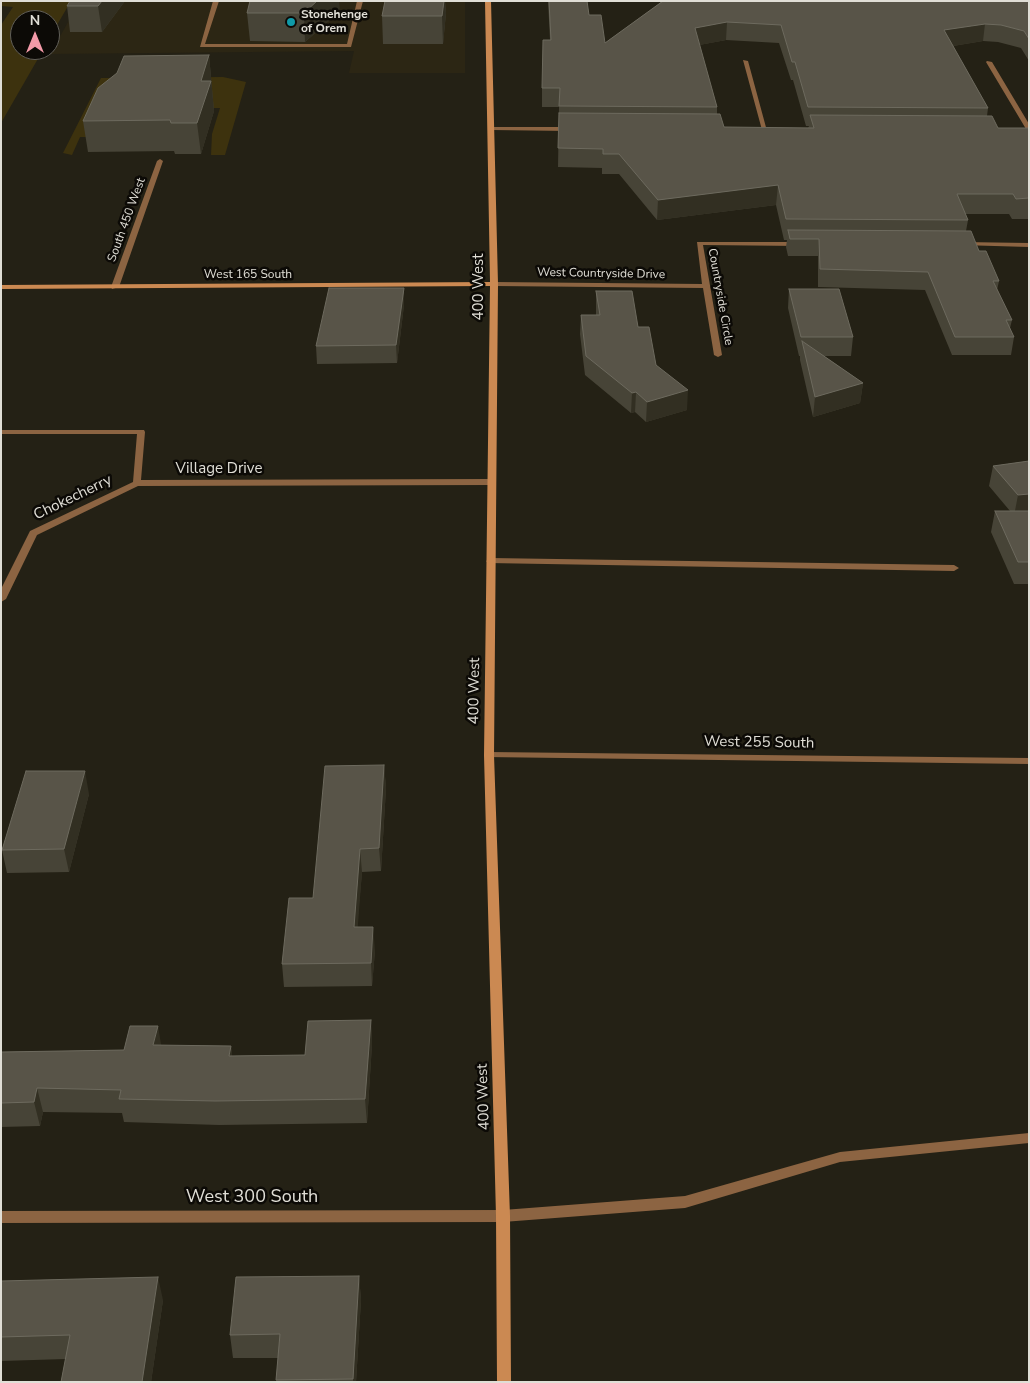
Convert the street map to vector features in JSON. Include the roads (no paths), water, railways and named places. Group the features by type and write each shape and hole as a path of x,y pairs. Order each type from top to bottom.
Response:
{"main road":[{"name":"400 West","path":"488,1 494,284 489,755 503,1216 504,1382"},
{"name":"West 165 South","path":"1,287 494,284"}],"street":[{"path":"216,1 202,46 350,46 360,1"},
{"path":"745,61 765,130"},
{"path":"989,62 1029,130 1019,131"},
{"path":"492,128 575,129"},
{"path":"755,130 775,130"},
{"name":"South 450 West","path":"114,287 160,161"},
{"name":"Countryside Circle","path":"718,355 699,243 805,244"},
{"path":"951,244 1029,245"},
{"name":"West Countryside Drive","path":"494,284 707,286"},
{"path":"1,432 141,432 137,483"},
{"name":"Village Drive","path":"137,483 492,482"},
{"name":"Chokecherry","path":"1,599 33,533 137,483"},
{"path":"491,561 954,568"},
{"name":"West 255 South","path":"489,755 1029,762"},
{"name":"West 300 South","path":"1,1217 503,1216 685,1202 840,1157 1029,1138"}],"place":[{"name":"Stonehenge of Orem","path":"291,22"}]}
